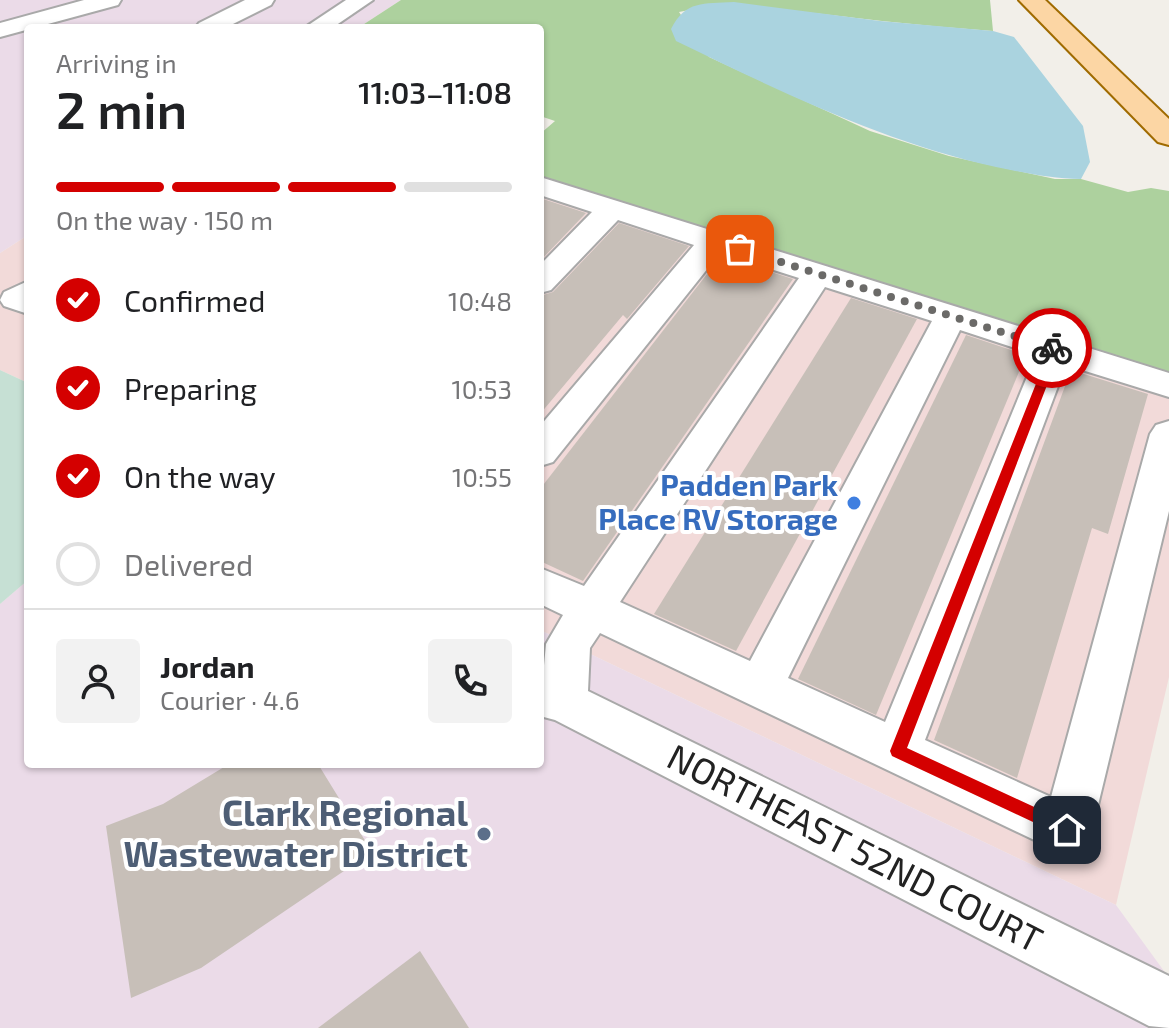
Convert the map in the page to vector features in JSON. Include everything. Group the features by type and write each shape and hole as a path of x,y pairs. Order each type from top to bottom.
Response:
{"main road":[{"path":"1031,0 1169,136"},
{"path":"1060,0 1169,102"}],"street":[{"path":"215,24 263,0"},
{"path":"323,24 362,0"},
{"path":"0,30 94,2"},
{"path":"544,187 1169,385"},
{"path":"544,279 612,209"},
{"path":"544,447 713,241"},
{"path":"552,699 568,644 818,274"},
{"path":"760,687 951,316"},
{"path":"897,751 1055,349"},
{"path":"544,587 1067,830 1153,565 1169,434"},
{"name":"NORTHEAST 52ND COURT","path":"552,699 1169,1006"}],"shaded area":[{"path":"0,0 401,0 364,24 24,24 24,238 0,253"},
{"name":"Padden Park Place RV Storage","path":"544,180 1169,376 1169,677 1116,905 544,632"},
{"path":"24,238 24,381 0,370 0,253"},
{"name":"Clark Regional Wastewater District","path":"24,583 24,768 544,768 544,632 1116,905 1169,978 1169,1028 0,1028 0,604"}],"green space":[{"path":"401,0 990,0 993,31 750,8 679,12 709,57 870,131 949,156 1055,179 1081,179 1128,192 1151,188 1169,191 1169,376 544,180 544,131 555,121 544,117 544,24 364,24"},
{"path":"0,370 24,381 24,583 0,604"}],"water":[{"path":"734,2 880,21 993,31 1014,37 1083,126 1090,162 1081,179 1070,179 996,167 954,156 913,144 833,113 676,41 671,29 689,8"}],"building":[{"path":"544,199 586,213 544,257"},
{"path":"619,223 689,246 627,319 623,315 544,409 544,295 553,292"},
{"path":"721,256 793,279 583,581 544,563 544,484"},
{"path":"851,298 917,319 736,651 654,614"},
{"path":"966,335 1026,355 876,715 798,679"},
{"path":"1071,370 1148,394 1108,534 1092,528 1017,778 934,740"},
{"path":"222,768 320,768 372,852 201,968 131,998 106,826 163,804"},
{"path":"420,951 469,1028 318,1028"}],"way so far":[{"path":"740,249 1052,348"}],"place":[{"name":"Padden Park Place RV Storage","path":"854,503"},
{"name":"Clark Regional Wastewater District","path":"484,834"}],"route":[{"path":"1052,348 1055,349 897,751 1067,830"}]}
